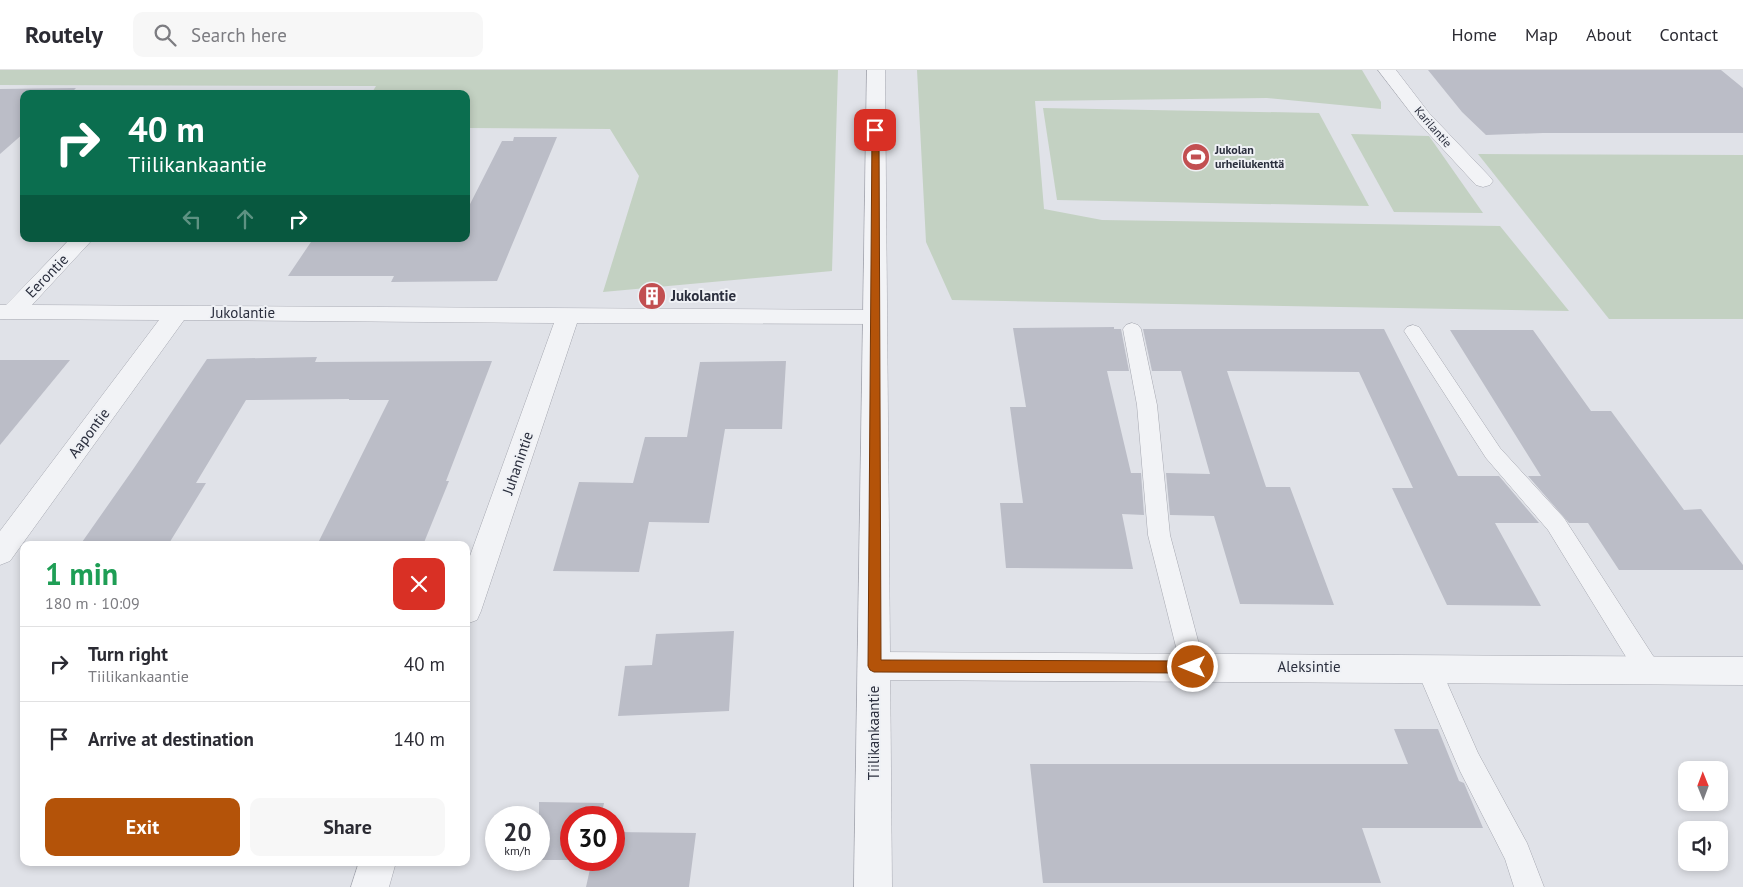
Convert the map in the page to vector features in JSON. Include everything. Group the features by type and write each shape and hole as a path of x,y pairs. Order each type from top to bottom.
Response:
{"street":[{"name":"Tiilikankaantie","path":"873,887 876,70"},
{"name":"Karilantie","path":"1387,70 1423,117 1483,181"},
{"name":"Eerontie","path":"6,312 79,242"},
{"name":"Jukolantie","path":"6,312 875,317"},
{"name":"Aapontie","path":"0,553 177,313"},
{"name":"Juhanintie","path":"470,599 568,315"},
{"name":"Aleksintie","path":"874,666 1743,671"},
{"path":"370,887 377,866"}],"lane":[{"path":"1132,329 1147,405 1159,534 1193,667"},
{"path":"1413,331 1493,453 1556,524 1648,670"},
{"path":"1428,668 1469,762 1517,853 1529,887"}],"green space":[{"path":"0,70 838,70 832,271 603,292 639,176 610,129 470,128 470,90 374,90 376,86 0,85"},
{"path":"917,70 1362,70 1381,102 1381,109 1267,98 1035,101 1044,209 1102,220 1500,226 1569,311 952,300 926,242"},
{"name":"Jukolan urheilukenttä","path":"1043,108 1319,113 1369,206 1057,200"},
{"path":"1351,134 1429,136 1483,213 1394,212"},
{"path":"1478,154 1743,155 1743,319 1609,319"}],"building":[{"path":"1428,70 1721,70 1743,88 1743,133 1543,133 1486,135 1462,112"},
{"path":"76,88 74,90 20,90 20,136 0,154 0,89"},
{"path":"514,137 557,137 497,281 391,282 394,276 288,276 311,242 470,242 470,204 502,141 513,141"},
{"path":"1114,327 1114,329 1121,329 1129,371 1107,371 1131,473 1141,473 1144,515 1122,514 1133,569 1006,568 1000,503 1023,503 1010,407 1026,407 1013,328"},
{"path":"1143,329 1384,329 1458,476 1499,476 1539,523 1495,523 1541,606 1447,605 1392,488 1413,488 1359,372 1227,371 1266,487 1290,487 1334,605 1240,604 1214,516 1170,515 1166,473 1210,474 1181,371 1152,371"},
{"path":"1450,330 1533,330 1591,411 1611,411 1684,510 1701,509 1743,565 1743,570 1619,570 1588,523 1569,523 1528,476 1541,476"},
{"path":"317,357 315,362 492,361 446,481 449,481 425,541 319,541 389,400 349,399 246,400 196,483 206,483 170,541 83,541 207,359"},
{"path":"0,360 70,360 0,445"},
{"path":"786,361 782,429 725,429 709,523 649,522 639,572 553,571 579,482 633,483 645,437 687,437 700,362"},
{"path":"734,631 729,711 618,716 625,666 652,665 656,634"},
{"path":"1394,729 1438,729 1459,781 1464,783 1483,828 1362,828 1381,883 1043,883 1030,764 1408,764"},
{"path":"539,802 604,803 603,806 560,806 560,860 550,860 550,806 539,806"},
{"path":"625,832 696,833 689,887 586,887 590,871 625,871"}],"place":[{"name":"Jukolan urheilukenttä","path":"1196,157"},
{"name":"Jukolantie","path":"652,296"}],"route":[{"path":"875,130 874,666 1193,667"}]}
